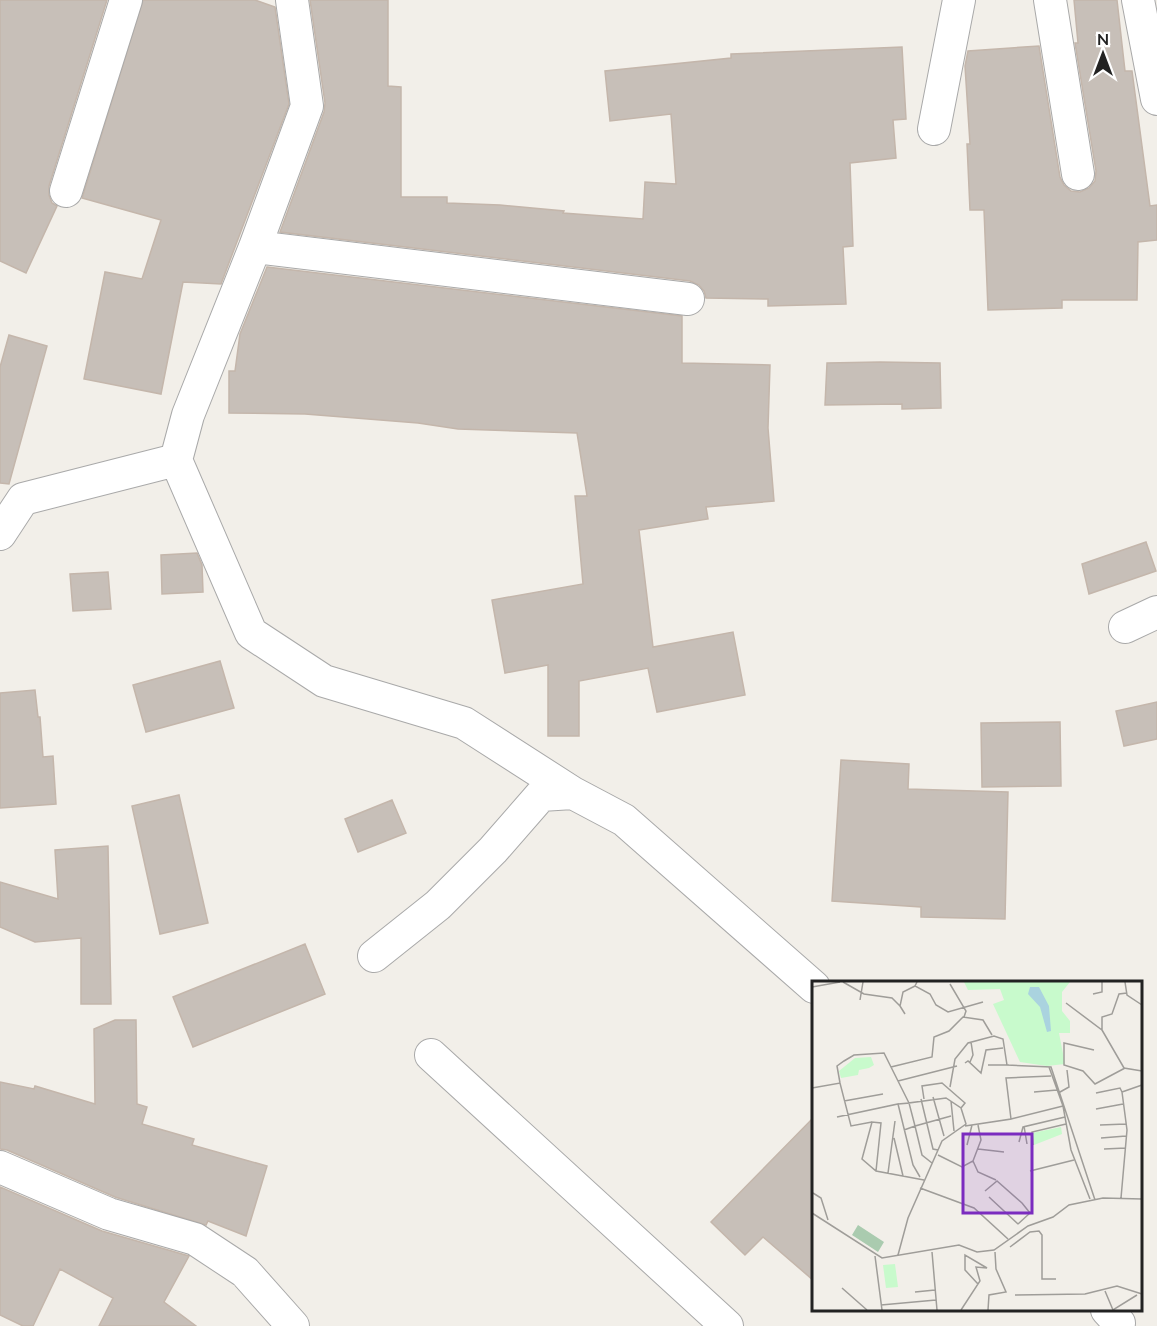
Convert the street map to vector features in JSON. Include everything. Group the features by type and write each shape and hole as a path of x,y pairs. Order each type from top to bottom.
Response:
{"street":[{"path":"66,191 126,0"},
{"path":"292,0 307,106 255,248 188,415 176,460 251,633 324,681 464,723 573,793 624,820 812,986"},
{"path":"934,129 959,0"},
{"path":"1050,0 1078,174"},
{"path":"1138,0 1157,99"},
{"path":"255,248 688,299"},
{"path":"0,534 23,499 176,460"},
{"path":"1125,627 1157,612"},
{"path":"374,956 438,904 493,850 542,795 573,793"},
{"path":"431,1055 727,1326"},
{"path":"0,1167 109,1214 195,1239 245,1272 293,1326"},
{"path":"1108,1311 1119,1323 1116,1326"}],"building":[{"path":"0,0 107,0 49,186 52,203 57,206 26,273 0,261"},
{"path":"143,0 255,0 275,7 289,104 221,284 183,282 161,394 84,379 105,272 142,279 161,220 82,198"},
{"path":"310,0 388,0 388,86 401,87 401,197 447,197 447,203 500,205 564,211 563,213 643,219 645,182 676,184 671,114 610,121 605,71 731,58 731,54 902,47 906,119 893,120 896,158 850,163 853,246 843,247 846,304 768,306 768,299 706,298 699,285 690,281 280,232 324,112 325,103"},
{"path":"1074,0 1117,0 1125,71 1132,71 1150,206 1157,205 1157,240 1138,242 1137,300 1062,300 1062,308 988,310 984,210 970,210 967,144 970,144 965,66 968,51 1039,46 1060,177 1071,191 1080,192 1089,188 1095,181 1096,171 1075,43 1078,43"},
{"path":"267,267 682,316 682,363 770,365 768,428 774,501 706,507 708,519 639,530 653,647 733,632 745,695 657,712 648,668 579,681 579,736 548,736 548,665 505,673 492,600 583,584 575,496 587,496 577,433 458,429 418,423 305,414 229,413 229,371 235,371 240,334"},
{"path":"9,335 47,346 9,484 0,483 0,367"},
{"path":"827,363 940,363 941,408 902,409 902,404 825,405"},
{"path":"1146,542 1156,571 1089,594 1082,564"},
{"path":"197,553 202,565 203,592 162,594 161,555"},
{"path":"108,572 111,609 73,611 70,574"},
{"path":"220,661 234,708 146,732 133,685"},
{"path":"35,690 43,757 53,756 56,804 0,808 0,693"},
{"path":"1157,702 1157,739 1124,746 1116,711"},
{"path":"1060,722 1061,786 982,787 981,723"},
{"path":"841,760 909,764 908,789 1008,792 1005,919 921,917 921,907 832,901"},
{"path":"179,795 208,923 160,934 132,806"},
{"path":"392,800 406,833 358,852 345,819"},
{"path":"108,846 111,1004 81,1004 81,938 35,942 0,927 0,882 58,899 55,850"},
{"path":"305,944 325,994 193,1047 173,997"},
{"path":"115,1020 136,1020 137,1104 147,1107 142,1124 194,1139 192,1145 267,1166 246,1236 208,1221 206,1225 115,1197 0,1149 0,1082 34,1089 35,1086 95,1104 94,1029"},
{"path":"812,1119 812,1279 763,1237 745,1255 711,1222"},
{"path":"0,1187 102,1231 189,1256 164,1302 196,1326 99,1326 113,1298 60,1269 33,1326 23,1326 0,1315"}]}
